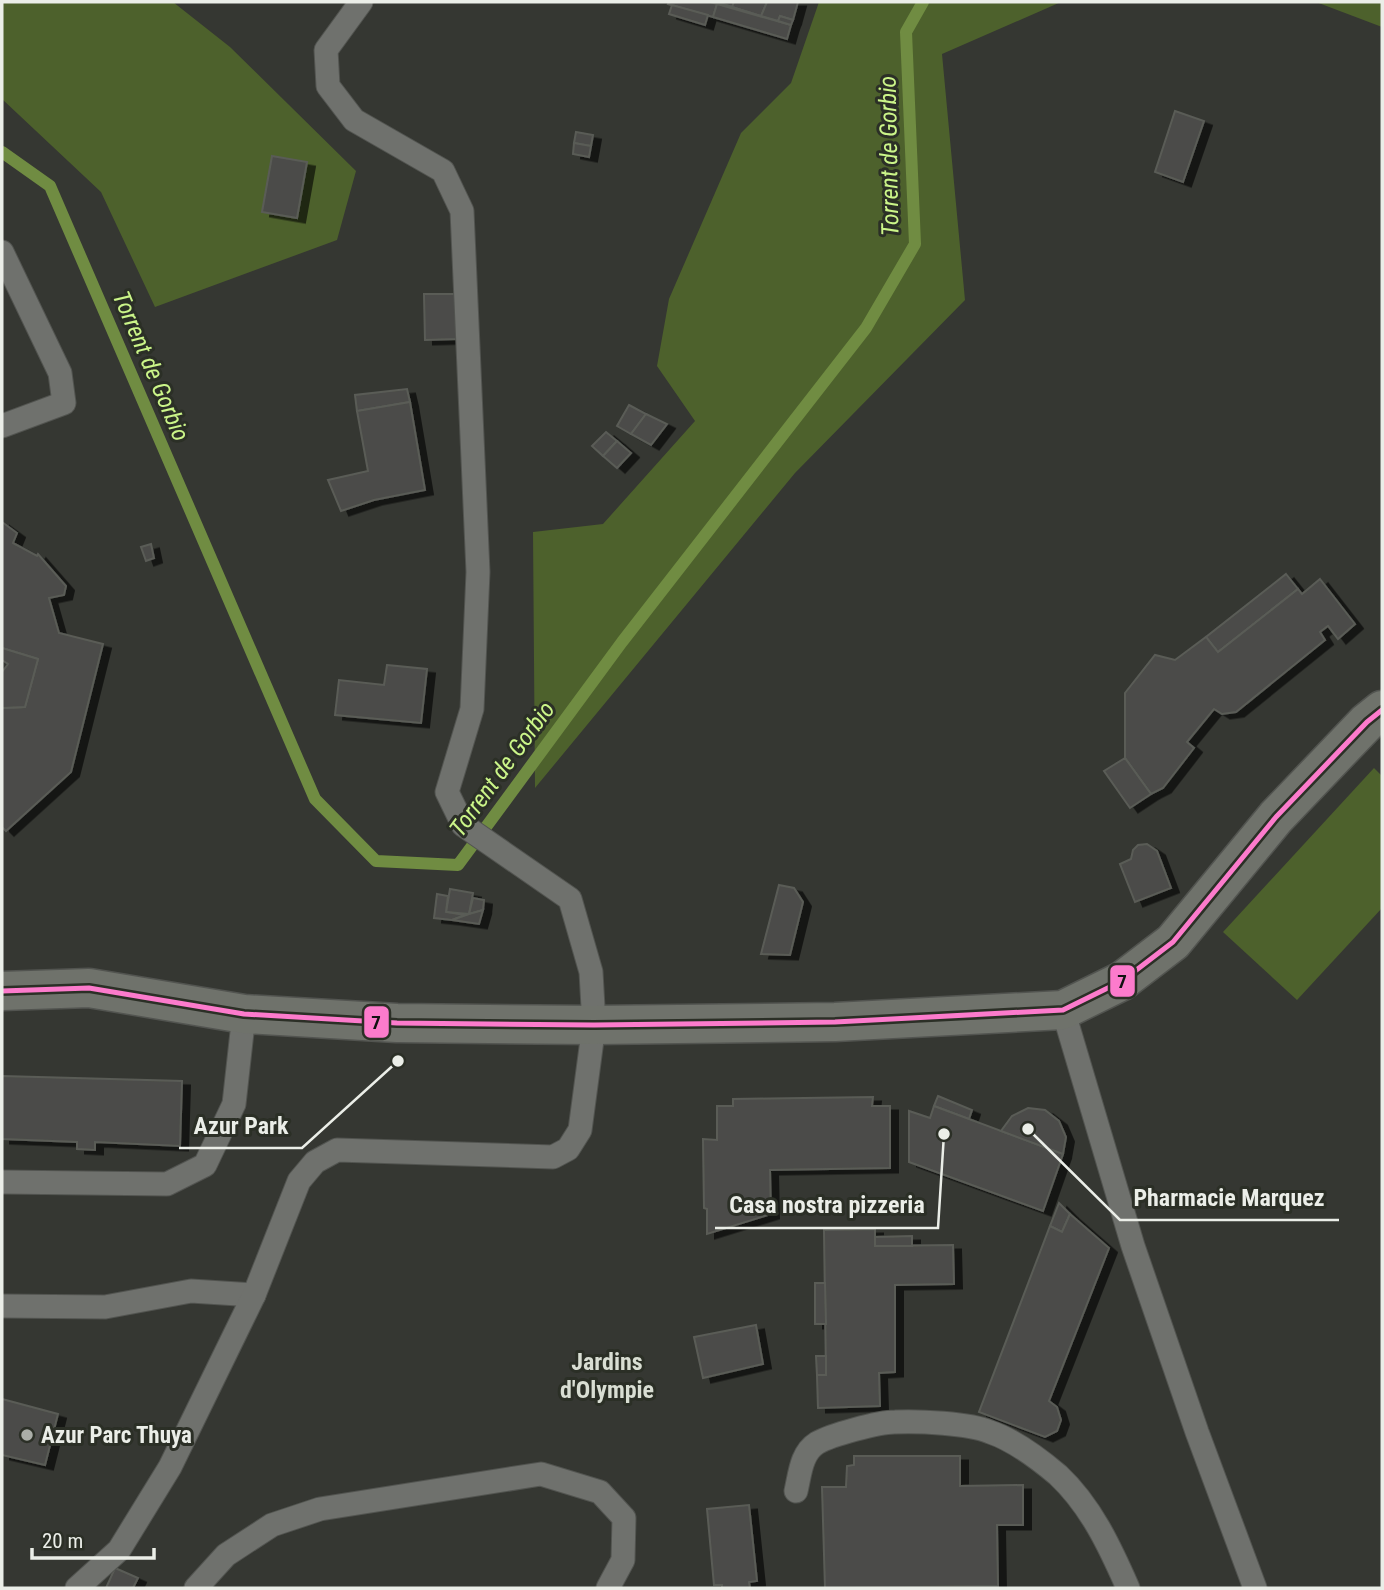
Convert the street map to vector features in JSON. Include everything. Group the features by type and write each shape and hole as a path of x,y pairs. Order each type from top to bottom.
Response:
{"street":[{"path":"2,991 89,988 244,1014 397,1023 594,1025 835,1022 1063,1010 1122,981 1173,942 1276,817 1367,722 1382,710"}],"lane":[{"path":"77,1588 119,1550 170,1467 254,1295 299,1181 314,1162 337,1150 553,1157 568,1149 580,1130 594,1025 591,972 570,899 463,825 447,792 472,709 478,572 462,211 443,172 354,120 328,86 326,50 361,2"},
{"path":"2,252 60,373 64,403 2,426"},
{"path":"1063,1010 1133,1246 1197,1432 1253,1581 1276,1588"},
{"path":"2,1182 167,1184 205,1164 233,1104 244,1014"},
{"path":"2,1306 106,1307 191,1291 254,1295"},
{"path":"796,1491 802,1460 816,1444 853,1431 892,1422 953,1425 989,1431 1018,1446 1057,1475 1089,1510 1128,1588"},
{"path":"196,1588 226,1555 272,1525 320,1509 541,1474 600,1492 624,1518 623,1560 608,1588"}],"green space":[{"path":"2,2 173,2 230,47 356,171 337,240 155,307 101,192 2,99"},
{"path":"819,2 1061,2 942,54 965,300 795,473 535,788 533,532 603,524 695,421 657,366 669,299 741,133 791,83"},
{"path":"1316,2 1382,2 1382,27"},
{"path":"1374,768 1382,776 1382,908 1297,1000 1223,932"}],"building":[{"path":"718,2 734,2 732,7"},
{"path":"734,2 767,2 761,16 732,7"},
{"path":"767,2 798,2 793,20 780,16 778,21 761,16"},
{"path":"717,3 732,7 761,16 760,18"},
{"path":"668,4 717,4 713,17"},
{"path":"717,4 791,25 787,39 713,17"},
{"path":"672,5 708,15 705,25 669,14"},
{"path":"780,16 793,20 791,25 778,21"},
{"path":"1175,111 1204,121 1183,182 1155,172"},
{"path":"576,132 593,135 591,146 574,143"},
{"path":"574,143 591,146 589,157 573,154"},
{"path":"272,156 307,162 297,218 262,212"},
{"path":"424,294 457,294 458,339 425,340"},
{"path":"407,389 410,402 357,411 355,395"},
{"path":"410,402 425,490 374,500 341,511 328,480 368,471 357,411"},
{"path":"629,405 646,414 631,434 617,426"},
{"path":"646,414 667,424 651,445 631,434"},
{"path":"606,432 617,441 603,456 592,446"},
{"path":"617,441 631,453 617,468 603,456"},
{"path":"2,522 17,533 13,543 37,556 38,554 66,586 64,595 49,598 59,633 103,644 71,772 6,831 2,827 2,708 25,707 38,659 2,648"},
{"path":"151,544 154,558 146,561 141,547"},
{"path":"1286,574 1298,589 1218,652 1206,637"},
{"path":"1320,579 1355,624 1338,639 1328,626 1320,632 1325,640 1236,712 1222,714 1214,709 1187,742 1194,748 1163,788 1151,794 1125,758 1125,693 1155,655 1175,660 1206,637 1218,652 1298,589 1302,594"},
{"path":"2,648 38,659 25,707 2,708 2,672 8,664 2,660"},
{"path":"387,665 427,669 421,723 335,715 339,680 384,685"},
{"path":"1125,758 1151,794 1130,808 1104,771"},
{"path":"1147,844 1157,851 1171,888 1135,902 1120,864 1131,859 1133,850 1138,845"},
{"path":"779,885 794,888 803,902 790,955 761,954"},
{"path":"450,889 473,893 469,914 446,912"},
{"path":"437,894 448,896 446,912 465,915 452,920 434,918"},
{"path":"473,898 484,900 483,910 469,914"},
{"path":"483,910 479,924 452,920 469,914"},
{"path":"2,1076 182,1081 180,1146 95,1142 95,1150 77,1149 77,1142 2,1139"},
{"path":"938,1096 972,1110 969,1119 934,1106"},
{"path":"873,1097 872,1106 890,1106 890,1168 770,1170 771,1214 707,1234 703,1139 717,1140 717,1106 733,1106 733,1099"},
{"path":"934,1106 1063,1154 1043,1211 909,1162 909,1111 930,1118"},
{"path":"1028,1108 1045,1110 1059,1121 1066,1137 1063,1154 1001,1131 1012,1116"},
{"path":"1059,1203 1070,1214 1062,1232 1050,1226"},
{"path":"1070,1214 1109,1248 1049,1401 1057,1407 1061,1420 1057,1431 1045,1437 979,1412 1050,1226 1062,1232"},
{"path":"875,1229 875,1246 953,1245 954,1284 895,1285 895,1372 879,1373 880,1406 818,1408 817,1375 826,1375 824,1230"},
{"path":"912,1236 912,1246 875,1246 875,1237"},
{"path":"815,1283 825,1283 826,1324 815,1324"},
{"path":"756,1325 763,1364 703,1378 694,1337"},
{"path":"816,1356 826,1356 826,1375 817,1375"},
{"name":"Azur Parc Thuya","path":"2,1399 58,1414 45,1465 2,1455"},
{"path":"854,1456 960,1456 960,1486 1023,1485 1023,1525 997,1525 998,1586 825,1588 822,1487 846,1487 847,1466 854,1465"},
{"path":"749,1505 757,1581 749,1582 750,1588 722,1588 722,1585 714,1585 707,1509"},
{"path":"115,1568 138,1578 133,1588 106,1588"}],"waterway":[{"name":"Torrent de Gorbio","path":"2,152 50,186 315,799 376,861 458,865 622,642 866,328 915,244 906,32 923,2"}],"transit line":[{"name":"7","path":"2,991 89,988 244,1014 397,1023 594,1025 835,1022 1063,1010 1122,981 1173,942 1276,817 1367,722 1382,710"}],"place":[{"name":"Azur Park","path":"398,1061"},
{"name":"Pharmacie Marquez","path":"1028,1129"},
{"name":"Casa nostra pizzeria","path":"944,1134"},
{"name":"Azur Parc Thuya","path":"27,1435"}],"district":[{"name":"Jardins d'Olympie","path":"607,1376"}]}
